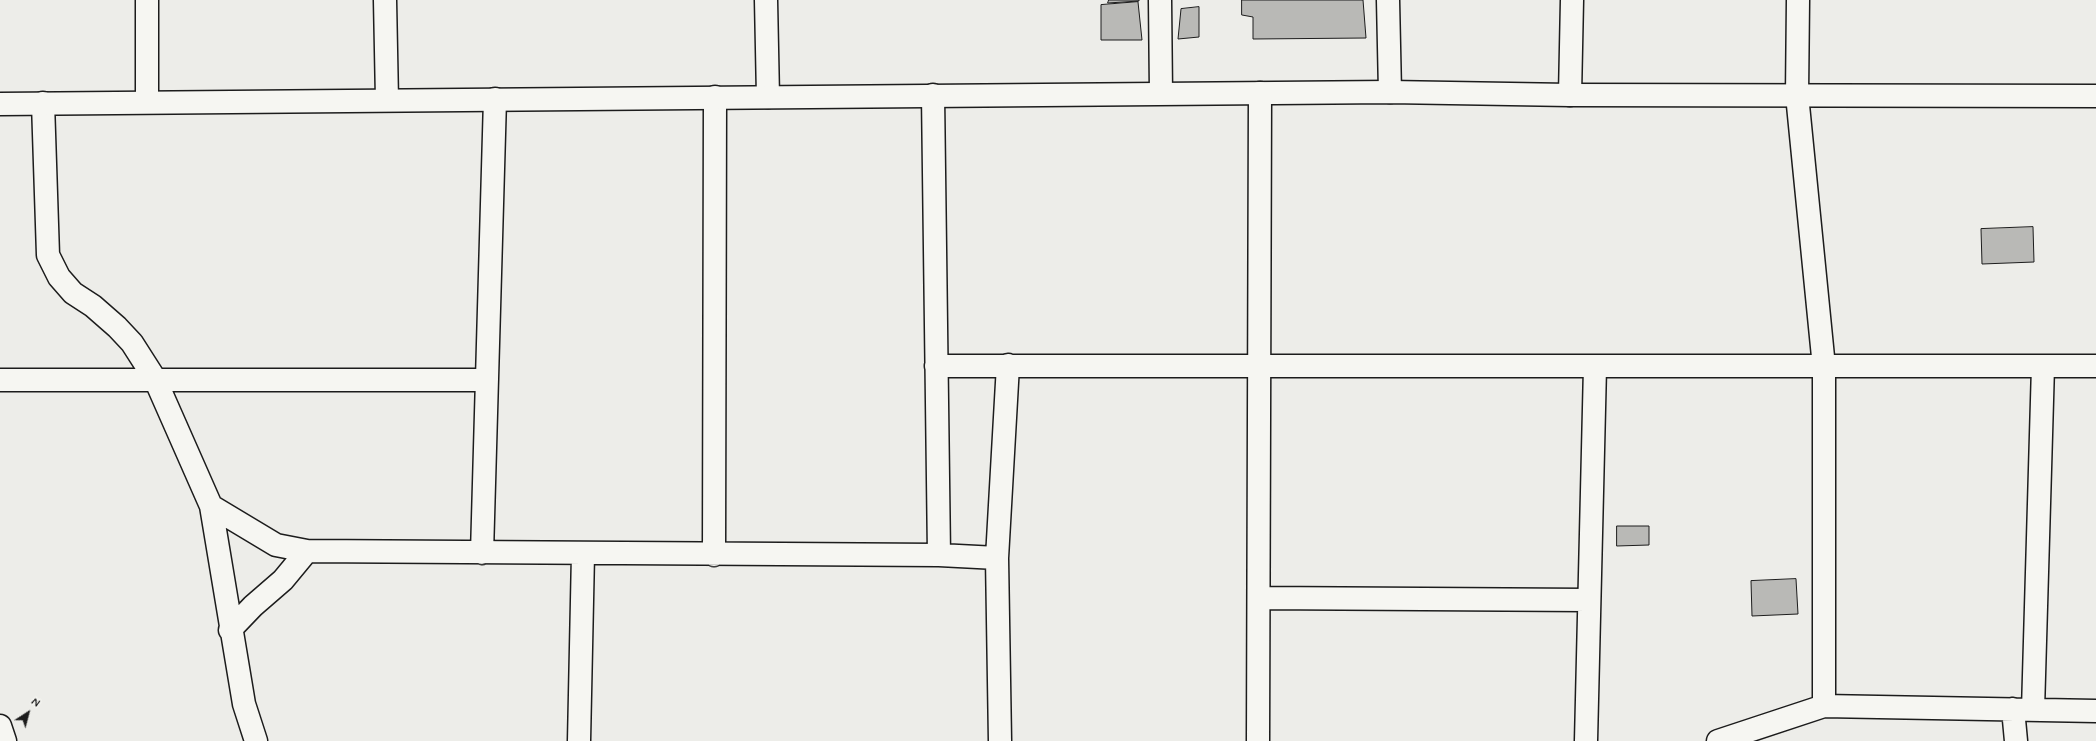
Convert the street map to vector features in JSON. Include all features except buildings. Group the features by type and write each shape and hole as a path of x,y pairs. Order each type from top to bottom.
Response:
{"street":[{"path":"147,0 147,102"},
{"path":"385,0 387,100"},
{"path":"766,0 768,97"},
{"path":"1160,0 1161,94"},
{"path":"1388,0 1390,92"},
{"path":"1570,95 1572,0"},
{"path":"1798,0 1797,95 1824,366 1824,706"},
{"path":"1258,741 1260,92"},
{"path":"0,104 1260,92 1390,92 1570,95 2096,96"},
{"path":"933,95 939,555"},
{"path":"714,554 715,98"},
{"path":"482,553 495,99"},
{"path":"43,103 48,254 59,276 73,293 93,306 117,327 132,343 155,380 211,506 230,630 244,704 256,741"},
{"path":"1000,741 997,558 1008,365"},
{"path":"936,366 2096,366"},
{"path":"2016,741 2023,709 2043,366"},
{"path":"1586,741 1588,600 1595,367"},
{"path":"0,380 487,380"},
{"path":"211,506 276,545 307,551 583,554 939,555 997,558"},
{"path":"230,630 253,606 283,580 307,551"},
{"path":"579,741 583,554"},
{"path":"1259,598 1588,600"},
{"path":"1718,741 1824,706 2096,711"},
{"path":"0,726 5,741"}]}
